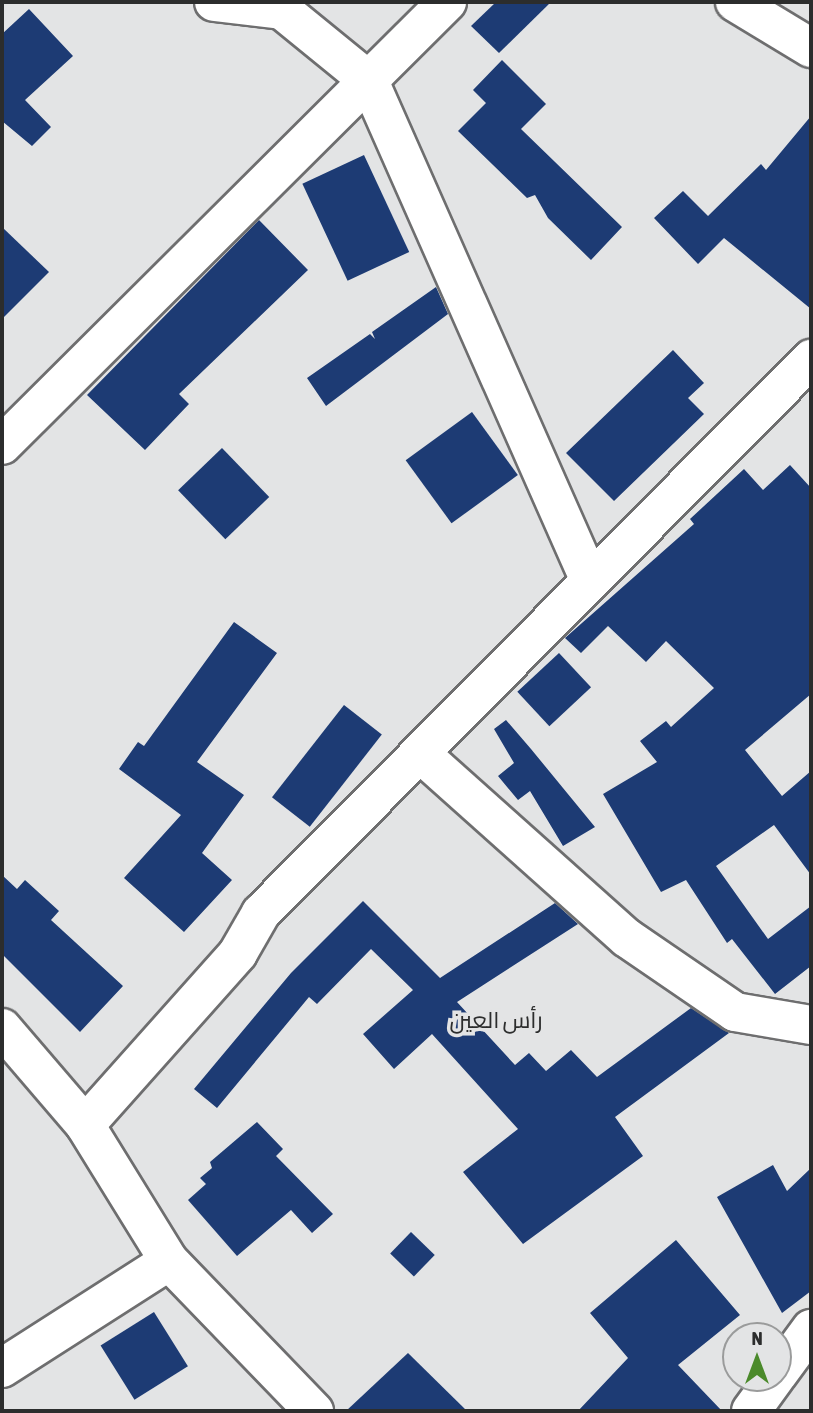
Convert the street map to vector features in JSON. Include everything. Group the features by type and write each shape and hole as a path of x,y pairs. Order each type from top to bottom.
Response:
{"street":[{"path":"214,2 282,10 369,81 590,581"},
{"path":"2,445 447,2"},
{"path":"735,2 811,48"},
{"path":"85,1125 238,953 261,913 811,359"},
{"path":"421,754 627,938 735,1012 811,1025"},
{"path":"2,1028 85,1125 169,1261 314,1411"},
{"path":"2,1368 169,1261"},
{"path":"792,1355 811,1329"},
{"path":"751,1411 765,1392"}],"building":[{"path":"496,2 551,2 499,53 471,26"},
{"path":"29,9 73,56 25,100 51,127 32,146 2,121 2,34"},
{"path":"502,60 546,104 521,129 622,227 591,260 548,218 535,195 527,198 458,131 486,103 473,90"},
{"path":"811,116 811,309 724,238 698,264 654,218 683,191 708,216 761,164 766,170"},
{"path":"364,155 409,252 348,281 302,184"},
{"path":"259,220 308,270 179,394 189,404 145,450 87,395"},
{"path":"2,227 49,272 2,319"},
{"path":"436,287 448,314 326,406 307,378 370,334 375,339 372,332"},
{"path":"673,350 704,383 688,398 704,414 614,501 566,453"},
{"path":"472,412 518,475 452,523 406,460"},
{"path":"222,448 269,497 225,539 178,490"},
{"path":"790,465 811,488 811,694 745,750 782,796 811,771 811,875 774,825 716,866 768,939 811,906 811,966 775,994 732,939 727,943 686,880 661,892 603,794 657,762 640,741 666,721 671,727 714,688 666,641 646,662 608,626 581,653 565,638 694,524 690,519 744,469 763,490"},
{"path":"234,622 277,653 197,762 244,795 202,853 232,880 184,932 124,878 181,815 119,769 138,742 144,746"},
{"path":"559,653 591,687 549,726 517,692"},
{"path":"344,705 382,735 310,827 272,797"},
{"path":"506,720 595,827 563,846 530,791 518,800 498,776 514,763 494,729"},
{"path":"2,875 17,889 25,880 59,911 51,920 123,986 80,1032 2,954"},
{"path":"363,901 440,978 555,903 578,924 457,1002 515,1065 529,1053 546,1071 571,1050 597,1077 691,1008 729,1033 615,1117 643,1156 523,1244 463,1172 518,1129 432,1034 394,1069 363,1034 413,990 371,949 317,1004 309,997 217,1108 194,1089 291,973"},
{"path":"257,1122 283,1149 276,1156 333,1214 312,1233 291,1210 237,1256 188,1200 206,1184 200,1178 212,1168 210,1162"},
{"path":"773,1165 787,1191 811,1168 811,1291 782,1313 717,1197"},
{"path":"411,1232 435,1255 414,1277 390,1254"},
{"path":"676,1240 740,1315 731,1322 722,1322 722,1330 678,1365 722,1411 578,1411 628,1358 590,1313"},
{"path":"154,1312 188,1366 134,1400 101,1345"},
{"path":"408,1353 467,1411 346,1411"}],"district":[{"name":"رأس العين","path":"496,1020"}]}
